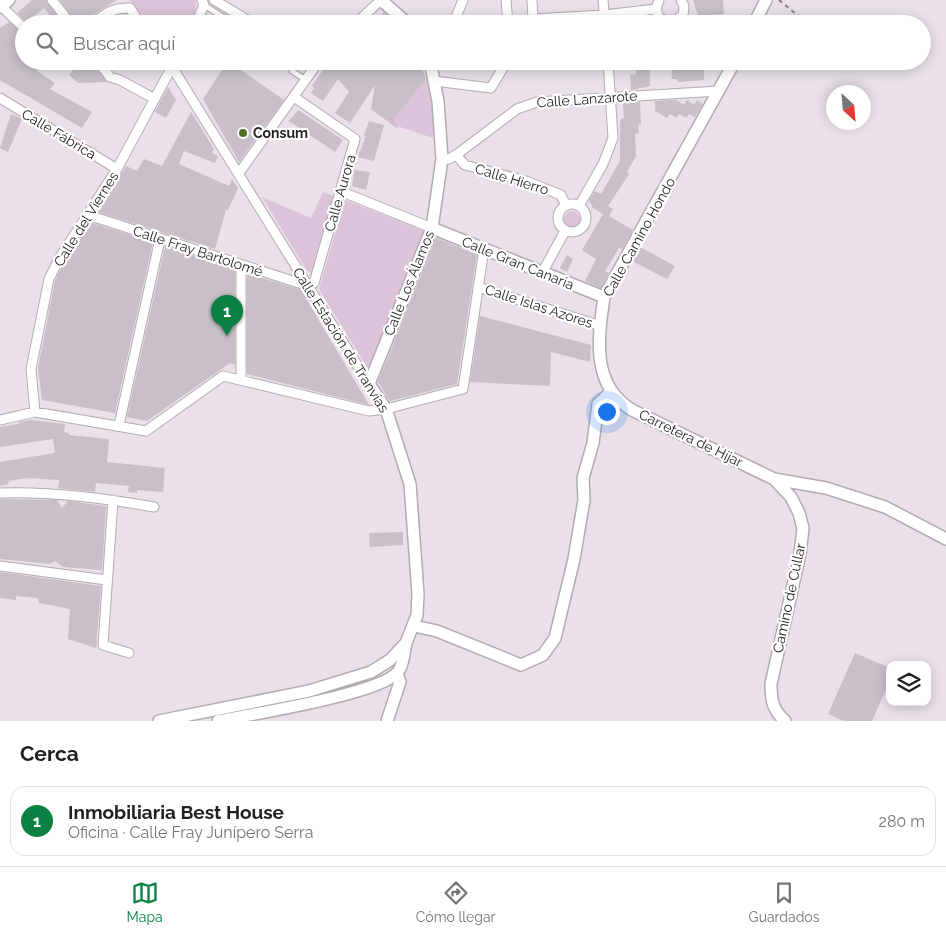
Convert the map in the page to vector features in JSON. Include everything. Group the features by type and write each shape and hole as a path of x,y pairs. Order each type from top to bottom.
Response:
{"street":[{"path":"52,0 64,15"},
{"path":"214,0 239,15"},
{"path":"365,15 381,0 398,15"},
{"path":"456,15 463,0"},
{"path":"506,0 507,15"},
{"path":"532,0 533,15"},
{"path":"604,0 605,15"},
{"path":"681,0 684,11 681,15"},
{"path":"758,15 766,0"},
{"path":"199,15 203,2"},
{"path":"619,15 658,4"},
{"path":"4,5 15,18"},
{"path":"104,15 112,9 119,7 130,8 134,15"},
{"path":"105,70 110,77 120,80 155,99"},
{"name":"Calle del Viernes","path":"35,412 31,369 49,279 60,257 117,169 169,70"},
{"name":"Calle Estación de Tranvías","path":"176,70 308,286 386,409 410,484 418,594 414,626 406,642"},
{"path":"239,173 312,70"},
{"name":"Calle Los Álamos","path":"369,384 432,228 442,159 432,70"},
{"path":"434,80 491,88 502,70"},
{"path":"579,206 610,150 613,138 609,70"},
{"name":"Calle Camino Hondo","path":"611,392 602,374 601,326 604,297 730,70"},
{"name":"Calle Lanzarote","path":"442,159 449,159 456,155 526,105 537,102 719,91"},
{"name":"Calle Aurora","path":"294,97 355,139 314,283 308,286"},
{"name":"Calle Fábrica","path":"0,98 117,169"},
{"name":"Calle Hierro","path":"456,155 465,165 526,181 561,195 566,206"},
{"path":"340,191 432,228"},
{"path":"566,206 579,206 586,214 583,228 575,232 565,231 559,225 558,216 566,206"},
{"name":"Calle Fray Bartolomé","path":"88,215 308,286"},
{"name":"Calle Gran Canaria","path":"432,228 604,297"},
{"path":"542,273 565,231"},
{"path":"119,425 160,239"},
{"path":"0,420 35,412 146,431 224,376 369,411 386,409 463,389 484,249"},
{"path":"241,265 241,379"},
{"name":"Calle Islas Azores","path":"478,287 601,326"},
{"path":"414,626 437,631 521,665 536,660 548,650 557,631 574,559 584,500 583,478 593,443 598,404 611,392"},
{"name":"Carretera de Híjar","path":"611,392 622,404 632,410 774,479"},
{"path":"774,479 826,488 885,507 946,539"},
{"name":"Camino de Cúllar","path":"774,479 791,497 799,513 802,528 800,554 771,684 771,702 777,713 785,721"},
{"path":"0,493 23,492 113,500 154,507"},
{"path":"113,500 102,645 129,653"},
{"path":"0,566 107,580"},
{"path":"372,672 390,660 406,642"},
{"path":"218,721 322,700 385,682 397,673 402,666 406,642"},
{"path":"159,721 309,691 372,672 390,670 397,673 400,682 387,721"}],"lane":[{"path":"203,2 221,15"},
{"path":"292,71 306,80"}],"path":[{"path":"778,0 797,15"}],"shaded area":[{"path":"130,0 196,0 194,15 139,15"},
{"path":"429,75 435,118 433,138 391,124 395,122 394,119"},
{"path":"323,192 333,196 312,273 307,271 262,197 311,218"},
{"path":"345,200 424,231 369,370 319,289"},
{"path":"569,211 575,211 580,216 578,225 569,227 564,222 564,216"}],"building":[{"path":"32,0 46,0 57,15 50,15 44,8 35,15 19,15 17,13"},
{"path":"60,0 117,0 93,15 71,15"},
{"path":"693,0 723,0 724,14 698,15"},
{"path":"9,22 15,27 15,70 38,70 55,83 50,89 92,112 82,128 0,80 0,28"},
{"path":"73,70 98,70 107,82 78,83 69,75"},
{"name":"Consum","path":"222,70 241,70 284,100 239,162 203,99"},
{"path":"323,70 422,70 426,79 394,119 398,129 371,109 375,85 350,123 335,113 349,92 338,79 323,101 311,93 314,88 312,86"},
{"path":"636,70 650,70 650,86 631,90 630,75 636,74"},
{"path":"672,70 704,70 704,80 678,82 677,79 672,79"},
{"path":"168,87 176,100 166,118 155,112"},
{"path":"676,100 684,105 687,100 694,105 697,100 703,104 695,117 689,114 686,118 679,114 677,118 670,114 667,118 655,111 655,101"},
{"path":"640,102 641,124 638,125 639,133 635,134 636,156 627,172 629,174 608,206 613,209 609,216 633,230 622,249 619,248 605,271 609,273 601,288 585,281 596,259 582,250 603,214 593,208 589,200 595,191 601,194 620,161 620,123 621,119 624,118 623,103"},
{"path":"298,110 343,140 335,152 289,121"},
{"path":"191,112 214,149 212,153 218,156 215,163 184,151 179,164 229,186 232,179 238,188 228,210 226,210 215,249 98,212 126,166 137,171 144,159 162,166"},
{"path":"11,114 22,119 8,152 0,148"},
{"path":"369,121 384,125 374,161 358,157 366,136 364,136"},
{"path":"354,170 370,172 366,190 352,186"},
{"path":"92,223 153,242 115,413 42,400 38,368 55,281 65,260"},
{"path":"436,238 477,254 457,384 390,401 378,382"},
{"path":"165,246 235,269 235,365 230,363 147,421 127,417"},
{"path":"640,247 675,266 667,279 632,261"},
{"path":"567,255 573,259 567,272 560,268"},
{"path":"247,273 301,290 369,405 247,374"},
{"path":"480,316 591,345 590,362 551,352 550,386 470,382"},
{"path":"30,420 65,424 64,432 69,433 69,435 109,439 107,462 165,468 163,492 137,490 137,493 128,492 129,486 96,483 95,492 58,488 59,480 28,478 8,481 9,484 0,486 0,462 55,453 53,439 0,447 0,427"},
{"path":"0,499 57,500 62,508 68,501 106,506 102,570 63,567 55,561 50,564 0,559"},
{"path":"403,532 403,545 370,547 369,533"},
{"path":"0,572 101,586 96,648 68,639 70,609 39,603 38,598 16,596 16,600 0,598"},
{"path":"855,653 886,666 886,689 872,721 844,721 828,714"}],"place":[{"name":"Consum","path":"243,133"},
{"name":"Inmobiliaria Best House","path":"227,336"}]}
